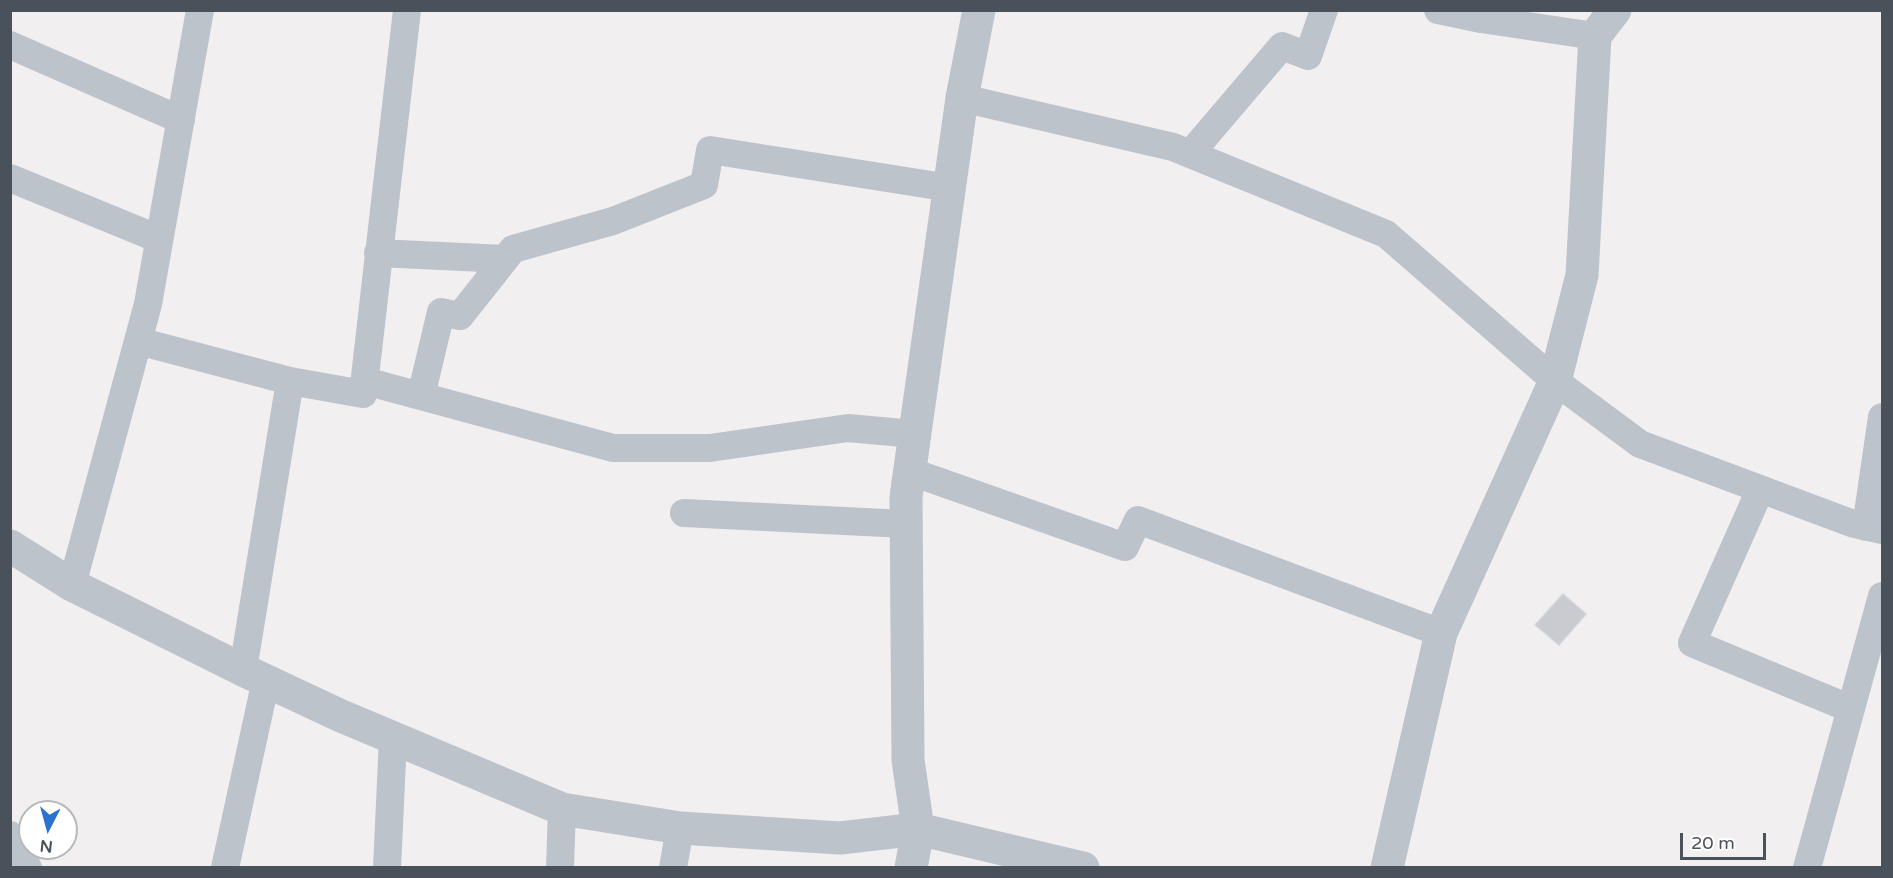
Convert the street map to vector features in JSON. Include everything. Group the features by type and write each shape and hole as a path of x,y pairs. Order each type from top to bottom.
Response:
{"street":[{"path":"72,585 148,304 200,10"},
{"path":"138,340 290,381 363,394 407,10"},
{"path":"911,867 918,829 908,760 904,524 914,434 962,98 979,10"},
{"path":"1190,154 1282,46 1308,56 1324,10"},
{"path":"1438,10 1482,15 1595,36"},
{"path":"1386,867 1442,633 1555,381 1582,275 1595,36 1615,10"},
{"path":"10,45 180,120"},
{"path":"962,98 1173,147 1386,234 1555,381 1640,444 1760,490 1874,529 1882,417"},
{"path":"421,396 441,312 460,316 513,249 613,221 704,185 710,150 950,188"},
{"path":"10,178 159,239"},
{"path":"378,253 506,259"},
{"path":"225,867 255,675 290,381"},
{"path":"365,381 613,448 710,448 848,428 914,434"},
{"path":"909,471 1125,547 1138,520 1442,633"},
{"path":"1760,490 1692,643 1851,709"},
{"path":"684,513 904,524"},
{"path":"10,546 72,585 255,675 393,738 562,809 680,828 840,838 918,829 1083,867"},
{"path":"1807,867 1882,596"},
{"path":"387,867 393,738"},
{"path":"560,867 562,809"},
{"path":"673,867 680,828"}],"building":[{"path":"1563,594 1586,614 1559,645 1535,625"}]}
